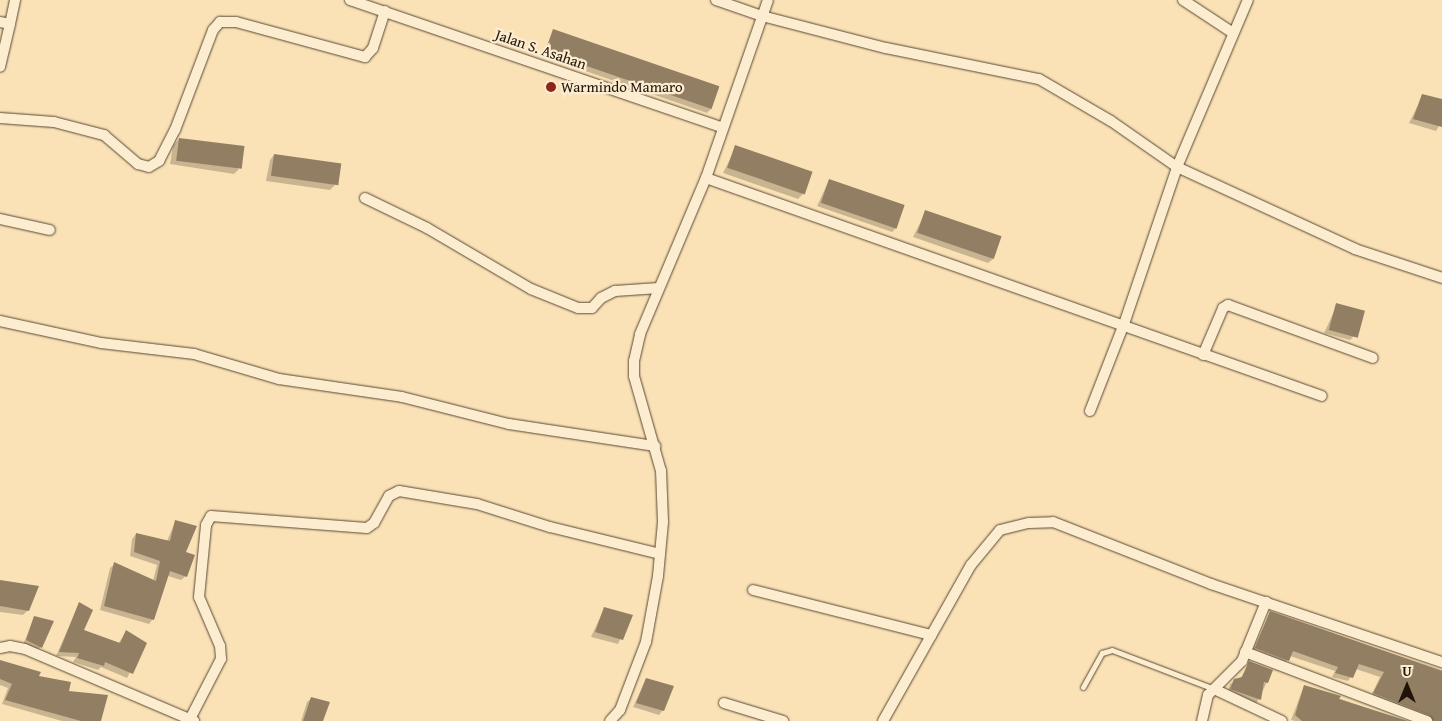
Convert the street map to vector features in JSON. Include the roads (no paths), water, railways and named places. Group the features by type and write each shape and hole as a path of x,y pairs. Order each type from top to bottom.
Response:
{"street":[{"path":"0,67 5,23 15,0"},
{"name":"Jalan S. Asahan","path":"350,0 722,128"},
{"path":"716,0 762,16 886,48 1038,79 1111,121 1177,167 1355,249 1442,278"},
{"path":"610,721 620,710 646,642 660,554 664,498 655,446 634,376 634,361 659,288 706,178 768,0"},
{"path":"1183,0 1234,33"},
{"path":"1090,411 1124,324 1177,167 1248,0"},
{"path":"0,118 54,122 104,135 138,164 149,167 158,161 175,130 213,30 220,22 236,22 365,57 373,48 385,11"},
{"path":"706,178 1124,324 1203,355 1322,396"},
{"path":"365,198 427,228 531,289 578,308 592,308 600,298 615,291 659,288"},
{"path":"0,219 50,230"},
{"path":"1203,355 1223,308 1228,306 1373,358"},
{"path":"0,321 101,343 194,354 278,379 402,396 509,424 655,446"},
{"path":"0,648 10,646 25,649 192,720 221,659 220,646 199,598 206,525 211,516 367,528 374,523 389,496 399,491 477,504 550,528 660,554"},
{"path":"883,721 971,565 1000,530 1029,523 1053,522 1266,602 1442,662"},
{"path":"753,590 931,635"},
{"path":"1202,721 1205,701 1237,668 1246,652 1266,602"},
{"path":"1246,652 1427,721"},
{"path":"1214,690 1282,721"},
{"path":"724,703 783,721"}],"lane":[{"path":"1083,687 1102,653 1112,650 1214,690"}],"place":[{"name":"Warmindo Mamaro","path":"551,87"}]}
